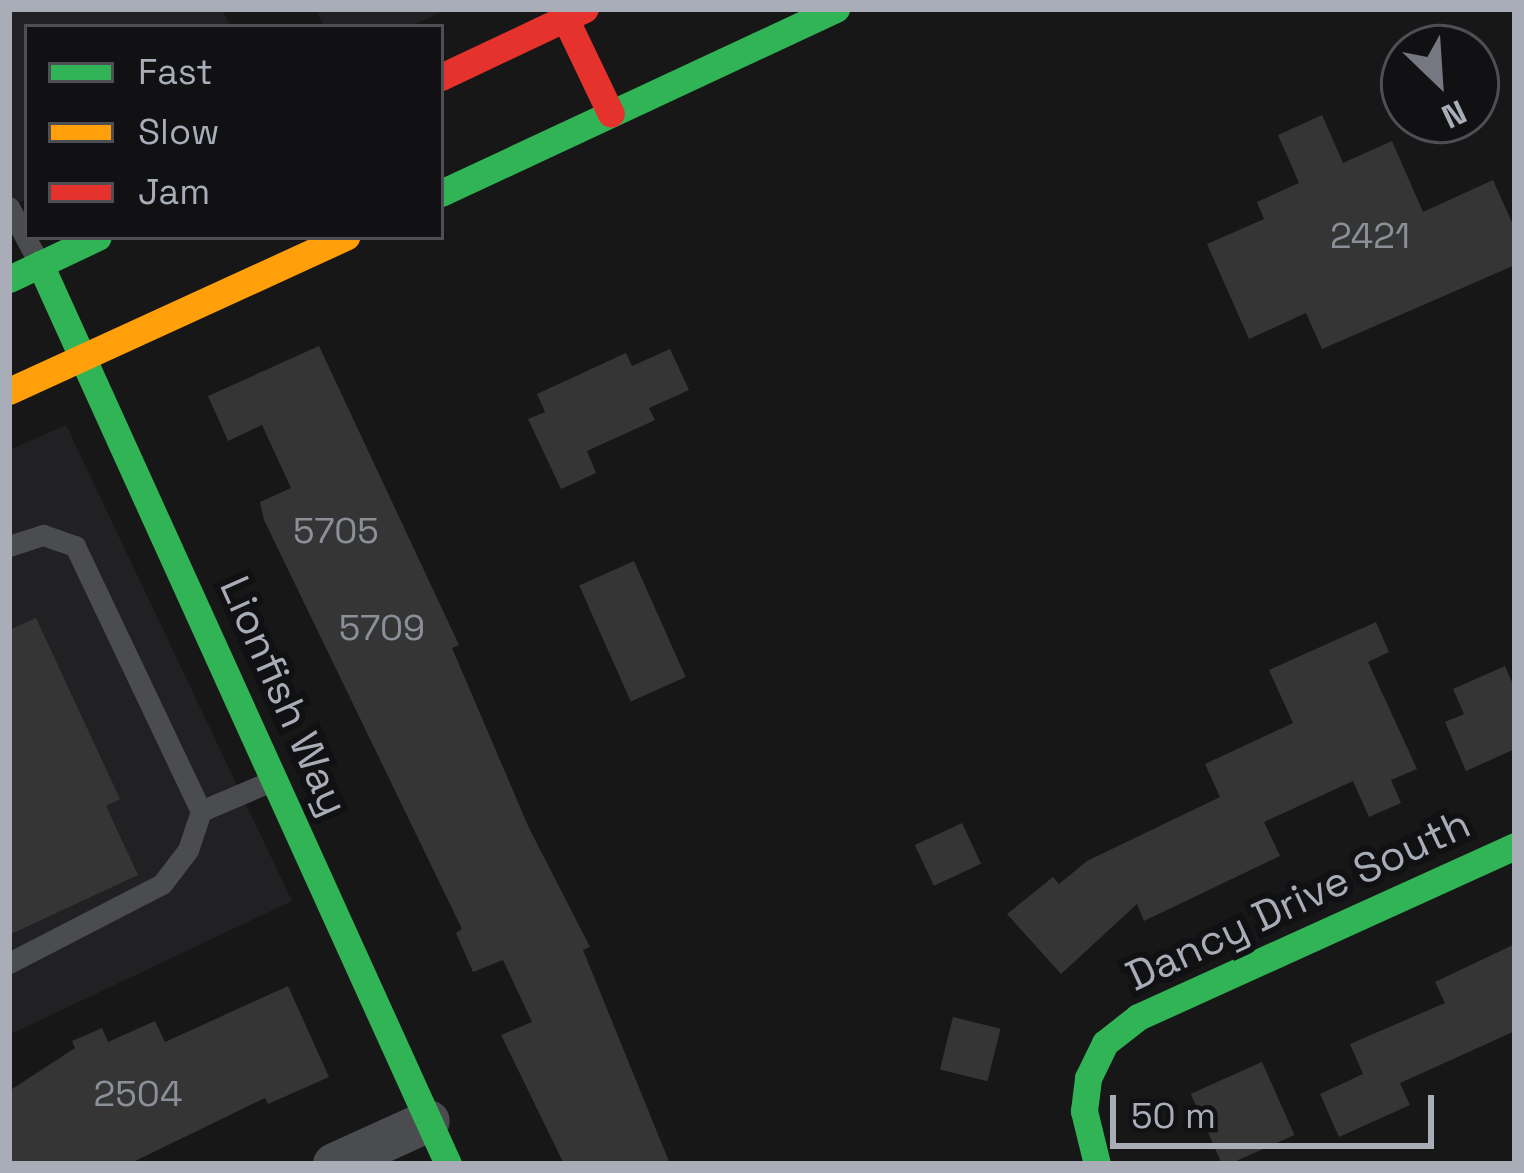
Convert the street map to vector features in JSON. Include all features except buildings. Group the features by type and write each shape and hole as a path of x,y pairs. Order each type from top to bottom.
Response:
{"street":[{"path":"444,192 836,9"},
{"path":"444,76 575,14 611,114"},
{"path":"9,279 92,240"},
{"path":"9,392 339,240"},
{"name":"Lionfish Way","path":"40,264 448,1164"},
{"name":"Dancy Drive South","path":"1097,1164 1084,1111 1088,1078 1105,1043 1138,1017 1515,846"},
{"path":"334,1164 429,1121"}],"lane":[{"path":"9,207 24,235"},
{"path":"27,240 40,264"},
{"path":"9,546 43,535 75,546 201,811 188,850 162,884 9,962"},
{"path":"201,811 275,779"}],"shaded area":[{"path":"9,9 222,9 230,24 24,24 24,200 9,207"},
{"path":"316,9 448,9 416,24 323,24"},
{"path":"66,425 292,901 9,1035 9,450"}],"traffic: fast":[{"path":"444,192 836,9"},
{"path":"9,279 92,240"},
{"path":"40,264 448,1164"},
{"path":"1097,1164 1084,1111 1088,1078 1105,1043 1138,1017 1515,846"}],"traffic: slow":[{"path":"9,391 339,240"}],"traffic: jam":[{"path":"444,76 585,9"},
{"path":"565,18 611,114"}]}
